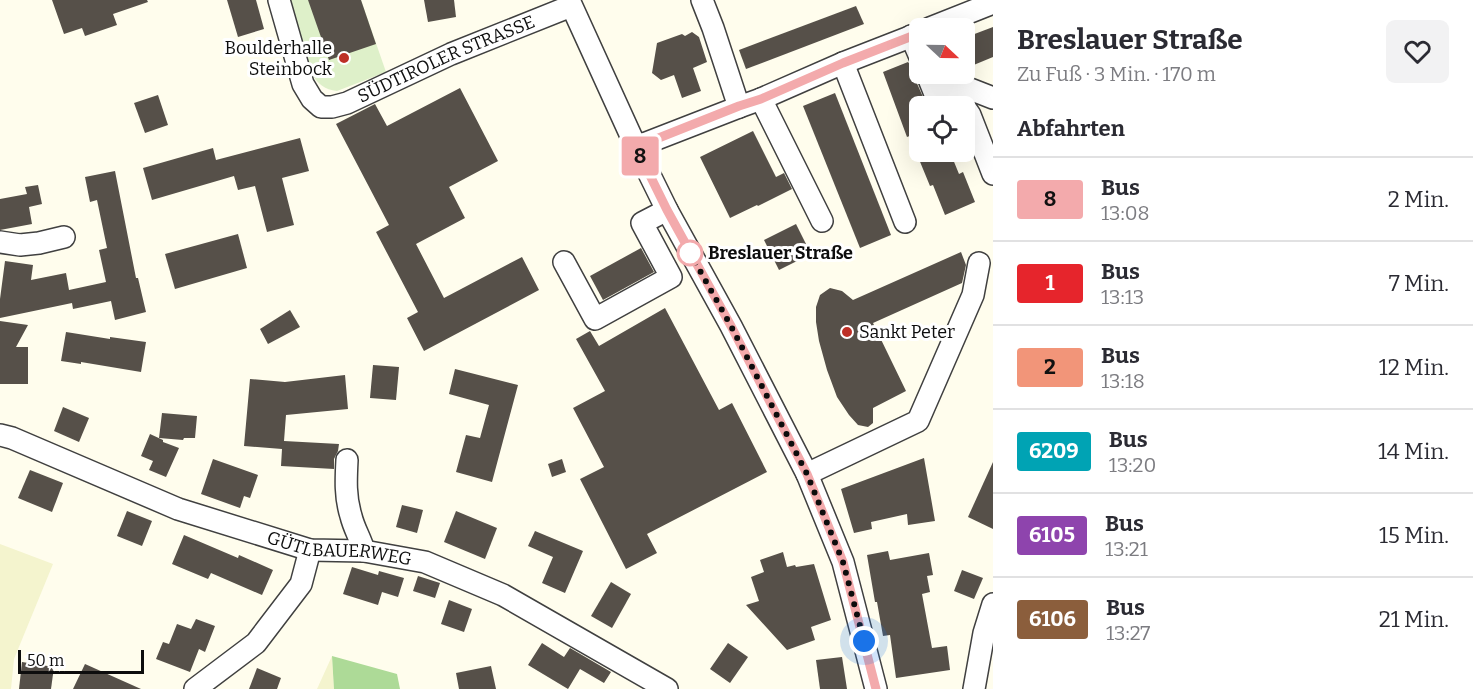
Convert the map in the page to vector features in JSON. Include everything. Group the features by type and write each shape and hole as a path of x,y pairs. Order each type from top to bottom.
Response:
{"street":[{"name":"SÜDTIROLER STRASSE","path":"279,0 303,84 312,99 321,107 346,103 451,54 570,3"},
{"path":"702,0 739,106"},
{"path":"570,3 667,210 731,326 807,474 843,562 876,689"},
{"path":"958,18 990,3"},
{"path":"636,147 761,99 843,63 909,40"},
{"path":"843,63 905,222"},
{"path":"949,84 970,115 993,174"},
{"path":"960,84 993,98"},
{"path":"761,99 822,221"},
{"path":"564,262 595,319 671,278 642,223 667,210"},
{"path":"0,242 20,245 64,237"},
{"path":"807,474 918,421 973,295 979,263"},
{"name":"GÜTLBAUERWEG","path":"0,435 12,438 178,509 310,550 364,551 425,562 503,596 668,689"},
{"path":"346,460 346,494 351,517 364,551"},
{"path":"195,689 256,643 301,584 310,550"},
{"path":"974,689 984,633 993,604"}],"green space":[{"name":"Boulderhalle Steinbock","path":"287,0 361,0 386,72 337,91 321,85 311,72"},
{"path":"0,544 53,564 14,659 11,689 0,689"},
{"path":"332,656 334,689 317,689"},
{"path":"332,656 397,674 400,689 334,689"}],"building":[{"path":"52,0 147,0 148,2 113,14 117,25 85,36 82,28 64,34"},
{"path":"227,0 256,0 264,29 238,37"},
{"path":"308,0 361,0 376,44 329,60"},
{"path":"424,0 454,0 456,17 428,22"},
{"path":"856,6 864,24 746,69 739,50"},
{"path":"993,27 993,57 975,64 975,34"},
{"path":"692,32 699,37 707,62 693,68 701,91 682,98 674,75 661,80 652,73 657,43"},
{"path":"908,62 909,84 917,84 923,96 909,96 909,136 907,137 883,72"},
{"path":"460,88 498,161 449,187 465,218 416,244 444,298 522,257 539,290 424,351 407,318 418,312 376,232 389,225 336,124 375,104 387,126"},
{"path":"835,93 891,235 860,248 803,106"},
{"path":"158,95 168,125 145,133 134,103"},
{"path":"753,131 776,177 784,173 792,189 730,218 700,157"},
{"path":"300,138 309,171 282,178 294,225 267,232 255,186 238,190 234,176 152,200 143,168 213,148 216,160"},
{"path":"920,162 954,162 959,174 963,172 975,202 945,215 933,185 930,186"},
{"path":"115,171 136,278 138,278 146,312 115,320 111,301 73,309 72,303 0,318 5,261 33,265 31,280 66,273 69,290 106,282 99,250 107,248 97,200 90,202 85,177"},
{"path":"38,185 42,204 29,207 32,224 0,230 0,199 27,194 25,187"},
{"path":"796,224 811,254 779,270 764,240"},
{"path":"238,234 247,268 175,289 165,254"},
{"path":"641,248 654,272 603,300 590,276"},
{"name":"Sankt Peter","path":"961,252 966,265 962,283 873,323 906,391 873,408 873,423 868,427 858,425 837,397 827,370 816,322 816,307 820,295 830,288 842,291 853,300"},
{"path":"665,308 719,410 732,403 767,472 647,534 657,553 626,569 580,479 604,467 573,408 605,391 576,339 590,331 599,346"},
{"path":"290,310 300,327 268,344 260,329"},
{"path":"0,321 28,325 16,347 28,347 28,384 0,384"},
{"path":"66,332 146,342 141,372 61,361"},
{"path":"373,365 399,367 396,400 370,398"},
{"path":"455,369 518,385 492,482 456,472 466,435 480,438 489,405 449,394"},
{"path":"345,375 348,409 286,415 284,441 339,444 334,459 334,469 281,466 282,449 244,446 250,379 285,382"},
{"path":"63,407 89,418 79,442 54,431"},
{"path":"162,413 197,416 195,438 184,438 183,440 159,438"},
{"path":"150,434 179,448 166,477 149,470 153,461 141,456"},
{"path":"924,458 935,521 908,525 907,514 871,522 872,529 854,533 841,489"},
{"path":"213,459 258,475 250,498 244,496 240,508 201,494"},
{"path":"562,459 566,472 552,477 548,464"},
{"path":"993,462 993,529 968,517"},
{"path":"30,470 63,483 52,512 18,498"},
{"path":"402,505 423,510 417,533 396,527"},
{"path":"127,511 152,521 142,546 117,536"},
{"path":"456,511 497,528 485,559 444,542"},
{"path":"535,531 583,551 565,593 542,583 553,557 528,546"},
{"path":"184,535 273,570 262,595 211,573 208,579 172,564"},
{"path":"888,551 890,560 929,553 933,575 927,576 930,592 922,594 932,648 947,646 950,670 896,678 890,635 883,636 867,555"},
{"path":"783,552 787,567 814,564 831,620 811,627 815,640 787,650 746,605 759,601 751,577 764,572 760,560"},
{"path":"352,567 378,575 379,571 404,578 398,597 382,592 378,605 343,594"},
{"path":"962,570 983,578 974,599 954,591"},
{"path":"418,576 440,583 435,598 413,591"},
{"path":"611,582 631,594 612,628 591,616"},
{"path":"449,600 472,609 464,632 441,624"},
{"path":"196,619 215,626 205,652 199,649 190,672 156,659 163,642 169,644 177,624 191,629"},
{"path":"542,643 564,657 570,648 611,672 604,683 580,669 568,689 528,665"},
{"path":"728,643 748,657 730,683 710,669"},
{"path":"842,657 847,689 820,689 816,660"},
{"path":"22,662 54,667 51,689 19,689"},
{"path":"85,664 141,689 73,689"},
{"path":"491,666 496,689 459,689 456,673"},
{"path":"257,668 281,678 277,689 249,689"}],"bus line":[{"name":"8","path":"876,689 843,562 807,474 636,147 761,99 909,37"}],"place":[{"name":"Boulderhalle Steinbock","path":"344,58"},
{"name":"Breslauer Straße","path":"690,253"},
{"name":"Sankt Peter","path":"847,332"}],"route":[{"path":"690,253 731,326 807,474 843,562 864,641"}]}
